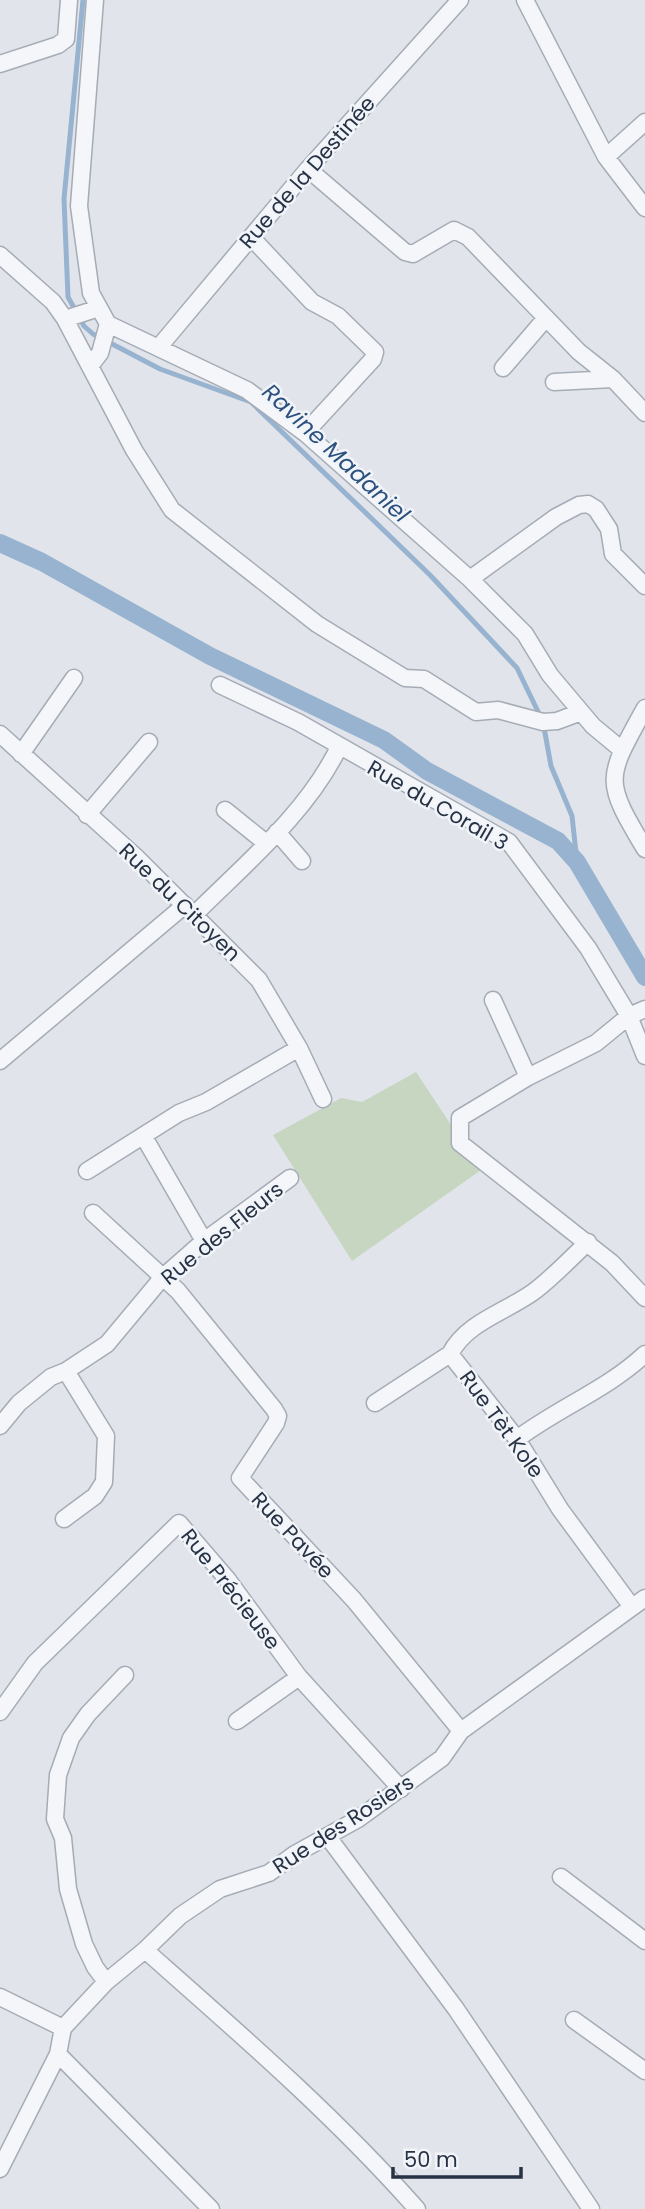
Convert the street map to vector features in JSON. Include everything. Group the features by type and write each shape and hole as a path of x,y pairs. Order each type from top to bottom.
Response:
{"street":[{"path":"0,64 58,45 66,39 69,0"},
{"path":"96,0 79,206 91,293 108,324 247,390 305,433 470,579 525,634 550,676 581,712 622,750"},
{"name":"Rue de la Destinée","path":"159,347 308,169 460,0"},
{"path":"526,0 606,157 645,208"},
{"path":"606,157 645,122"},
{"path":"308,169 405,252 413,254 454,230 468,237 579,352 613,379 645,413"},
{"path":"251,237 312,302 338,316 376,352 373,359 305,433"},
{"path":"0,255 53,302 65,319 134,450 172,510 317,624 405,678 424,679 476,712 498,710 543,722 557,721 581,712"},
{"path":"65,319 99,308"},
{"path":"503,368 546,318"},
{"path":"90,366 100,353 108,324"},
{"path":"554,382 613,379"},
{"path":"470,579 556,517 579,505 588,504 596,509 609,529 613,554 645,586"},
{"path":"21,754 74,678"},
{"name":"Rue du Corail 3","path":"220,685 298,722 509,842 588,948 629,1016 645,1056"},
{"path":"645,708 622,750 615,769 613,786 621,810 645,849"},
{"name":"Rue du Citoyen","path":"0,734 190,910 259,980 299,1048 323,1099"},
{"path":"87,816 149,742"},
{"path":"0,1061 190,910 272,837 325,775 338,747"},
{"path":"225,810 272,837 302,861"},
{"path":"493,1000 528,1077"},
{"path":"645,1009 629,1016 596,1043 528,1077 460,1118 460,1143 588,1242 645,1298"},
{"path":"87,1171 179,1113 206,1102 299,1048"},
{"path":"144,1137 204,1241"},
{"name":"Rue des Fleurs","path":"0,1426 40,1386 107,1344 162,1278 204,1241 290,1178"},
{"name":"Rue Pavée","path":"93,1213 178,1291 278,1416 240,1478 354,1600 461,1731"},
{"name":"Rue Tèt Kole","path":"588,1242 535,1291 456,1342 450,1354 517,1439 560,1509 638,1602"},
{"path":"517,1439 542,1420 617,1378 645,1353"},
{"path":"375,1403 450,1354"},
{"path":"64,1518 95,1496 104,1482 106,1436 66,1371"},
{"name":"Rue Précieuse","path":"0,1712 35,1662 179,1523 228,1580 299,1677 401,1789"},
{"name":"Rue des Rosiers","path":"63,2028 106,1982 180,1916 219,1889 269,1872 401,1789 442,1758 461,1731 638,1602"},
{"path":"106,1982 84,1944 68,1889 63,1839 55,1819 58,1775 71,1738 88,1714 125,1675"},
{"path":"237,1721 299,1677"},
{"path":"327,1837 456,2009 591,2209"},
{"path":"561,1877 645,1941"},
{"path":"145,1950 370,2155 417,2209"},
{"path":"0,1997 63,2028 58,2054 0,2169"},
{"path":"574,2020 645,2071"},
{"path":"58,2054 211,2209"}],"green space":[{"path":"416,1072 481,1170 352,1261 273,1135 341,1098 362,1102"}],"waterway":[{"name":"Ravine Madaniel","path":"83,0 64,199 68,297 84,326 93,334 160,369 251,402 430,575 517,668 543,722 551,766 572,816 577,862"},
{"name":"Ravine Madaniel","path":"0,543 42,562 210,656 384,740 427,771 558,841 577,862 645,977"}]}
